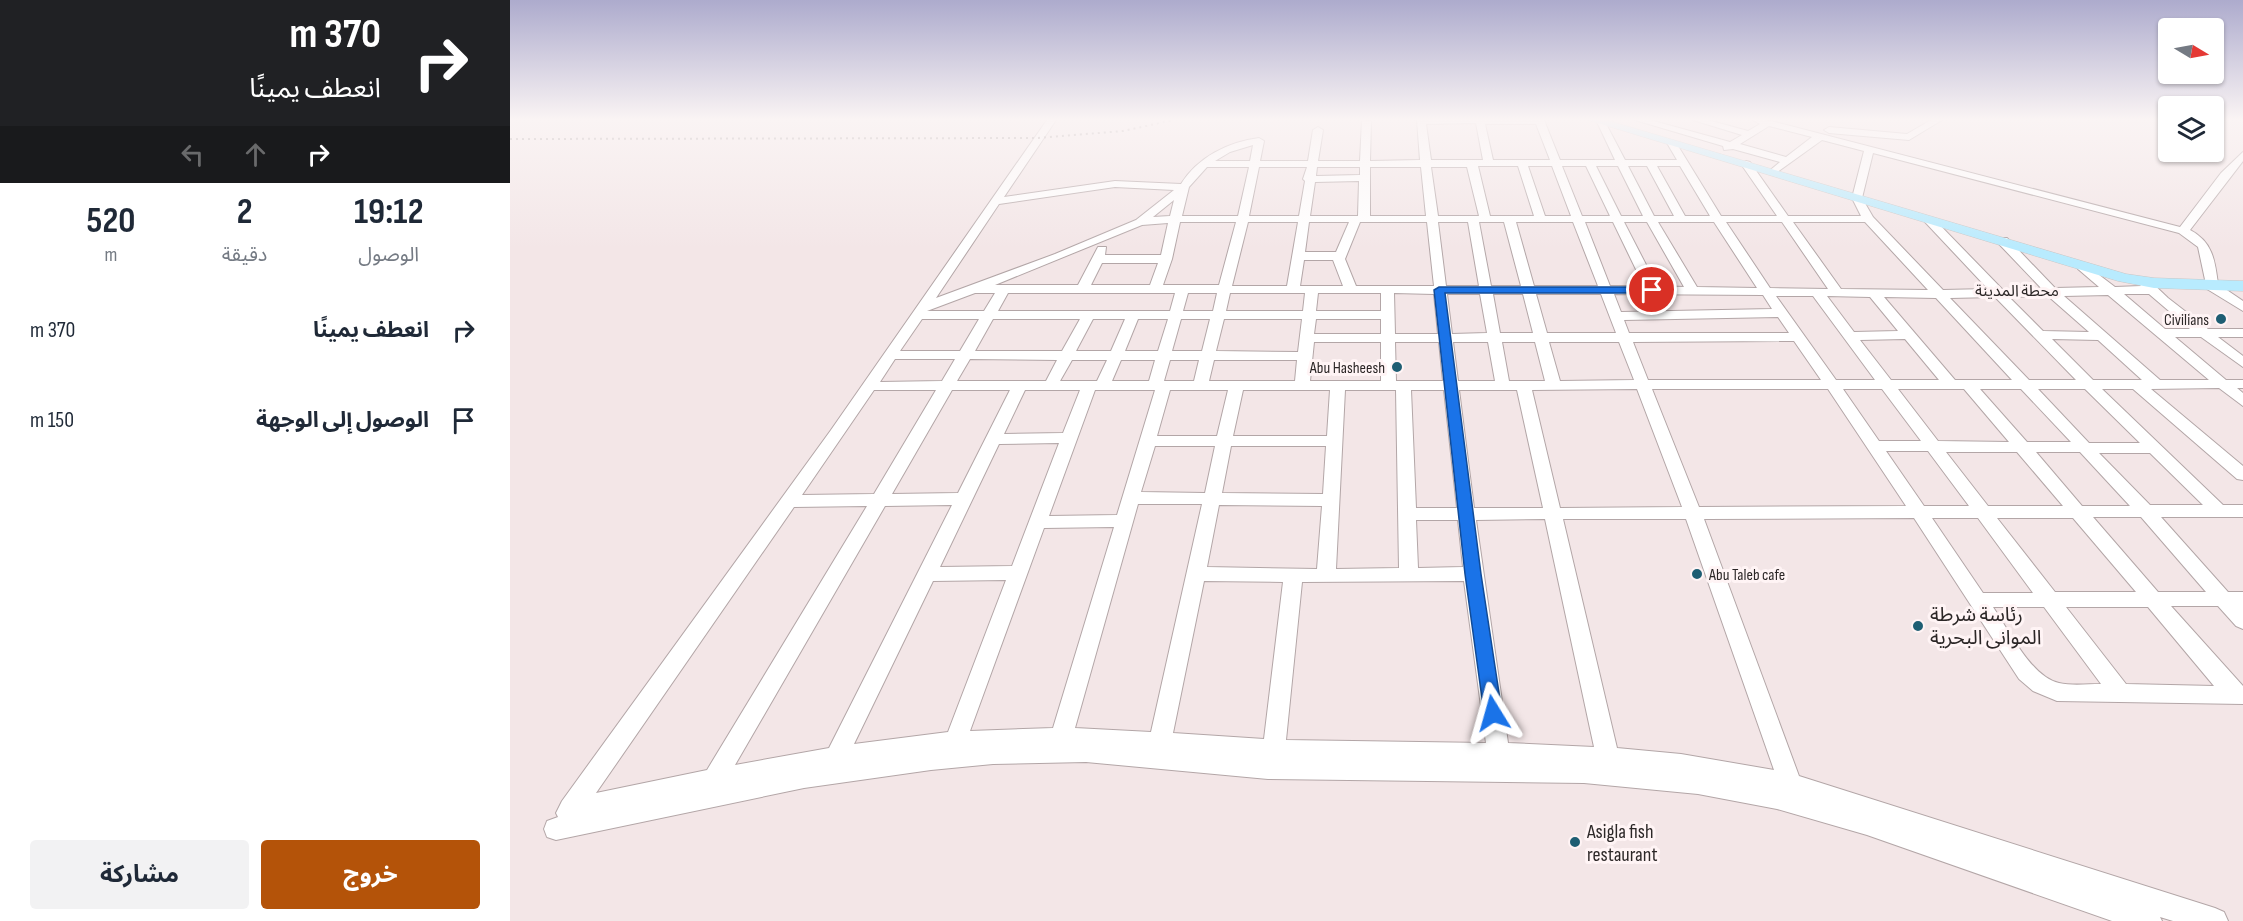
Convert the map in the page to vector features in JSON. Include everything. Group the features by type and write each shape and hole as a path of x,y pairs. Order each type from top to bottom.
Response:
{"main road":[{"path":"1742,163 2147,286 2243,286"}],"street":[{"path":"563,819 870,386 1022,163"},
{"path":"1650,163 1681,218"},
{"path":"1155,289 1166,259 1184,187 1197,167 1205,164 1683,163 1764,291 1874,446 2026,673 2057,692 2239,695"},
{"path":"1773,172 1786,163"},
{"path":"1866,163 1857,198 1868,219 1936,294 2146,512 2243,621"},
{"path":"1923,163 2193,235 2207,248 2212,286 2243,307"},
{"path":"2184,231 2235,163"},
{"path":"1200,386 1255,164"},
{"path":"1293,289 1305,219 1311,164"},
{"path":"1352,290 1340,266 1340,256 1360,219 1365,164"},
{"path":"1425,164 1449,387 1500,762"},
{"path":"1472,164 1487,290 1503,386"},
{"path":"1522,164 1540,218"},
{"path":"1555,164 1693,513 1794,793 1886,831 2149,921"},
{"path":"1590,164 1652,290"},
{"path":"1620,164 1648,218 1693,290"},
{"path":"1746,164 1838,294"},
{"path":"1308,179 1365,178"},
{"path":"996,201 1115,184 1184,187"},
{"path":"920,311 1107,238 1140,222 1184,187"},
{"path":"1140,222 1175,219 1868,219"},
{"path":"1509,219 1554,385"},
{"path":"1929,220 1997,294 2043,335 2219,511"},
{"path":"1083,289 1107,238"},
{"path":"2003,241 2053,293 2156,384"},
{"path":"1299,256 1340,256"},
{"path":"1098,259 1166,259"},
{"path":"2082,266 2111,293 2243,401"},
{"path":"974,289 1693,290 1818,294 1997,294 2111,293 2147,286 2243,363"},
{"path":"714,780 938,406 946,386 1004,289"},
{"path":"1048,316 1060,289"},
{"path":"1061,737 1148,441 1160,386 1163,355 1183,289"},
{"path":"1302,386 1312,290"},
{"path":"1388,290 1389,338 1396,386 1408,514 1409,574"},
{"path":"1874,293 1950,384"},
{"path":"1818,294 1888,384 1980,511 2121,694"},
{"path":"920,311 1048,316 1388,315"},
{"path":"1616,316 1780,313"},
{"path":"1051,385 1088,316"},
{"path":"951,750 1068,438 1096,385 1116,355 1133,316"},
{"path":"2162,333 2243,333"},
{"path":"1852,336 1908,335"},
{"path":"2043,335 2101,336"},
{"path":"1307,338 1798,338"},
{"path":"890,355 1305,356"},
{"path":"1968,384 2151,599 2239,695"},
{"path":"2137,384 2234,461 2243,475"},
{"path":"870,386 1449,387 2243,384"},
{"path":"836,757 1020,386"},
{"path":"1159,751 1236,386"},
{"path":"1326,576 1338,386"},
{"path":"1524,386 1608,758"},
{"path":"994,439 1068,438"},
{"path":"1148,441 1334,441"},
{"path":"1874,446 2154,448"},
{"path":"1132,498 1330,500"},
{"path":"789,501 965,499"},
{"path":"1408,514 2243,511"},
{"path":"1036,522 1125,521"},
{"path":"928,574 1017,573"},
{"path":"1196,574 1326,576 1473,574"},
{"path":"1274,751 1293,575"},
{"path":"1978,600 2243,599"},
{"path":"563,819 714,780 836,757 951,750 1061,737 1267,770 1608,758 1706,768 1750,784"},
{"path":"563,819 825,776 951,750 1274,751 1500,762 1611,776 1750,784 1794,793 2215,921"}],"place":[{"name":"Civilians","path":"2221,319"},
{"name":"Abu Hasheesh","path":"1397,367"},
{"name":"Abu Taleb cafe","path":"1697,574"},
{"name":"رئاسة شرطة الموانى البحرية","path":"1918,626"},
{"name":"Asigla fish restaurant","path":"1575,842"}],"district":[{"name":"محطة المدينة","path":"2017,290"}],"route":[{"path":"1493,713 1473,574 1439,290 1652,290"}]}
